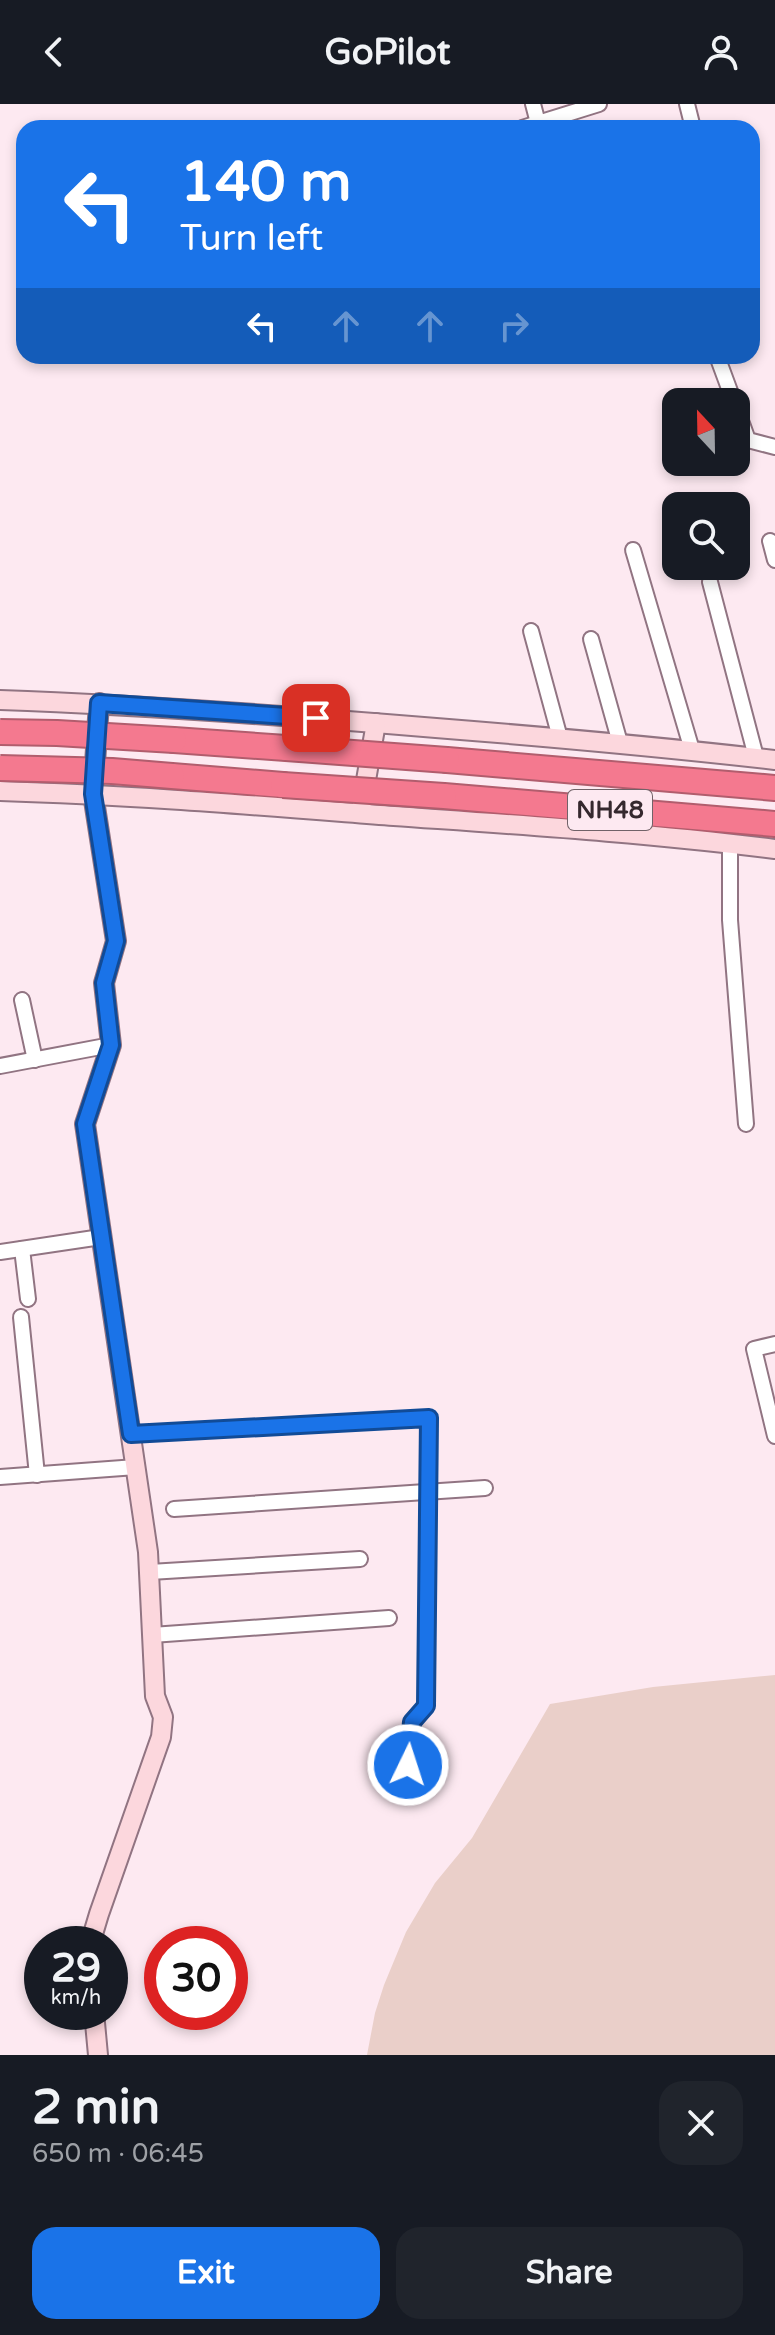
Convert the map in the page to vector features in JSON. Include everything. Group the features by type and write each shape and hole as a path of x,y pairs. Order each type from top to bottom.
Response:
{"highway":[{"name":"NH48","path":"0,732 132,736 775,788"},
{"name":"NH48","path":"0,768 112,771 775,824"}],"street":[{"path":"548,120 599,104"},
{"path":"720,364 729,388"},
{"path":"750,441 775,447"},
{"path":"770,541 775,560"},
{"path":"633,550 692,750"},
{"path":"0,700 99,703 376,723 766,758 710,582"},
{"path":"531,631 560,738"},
{"path":"591,639 620,743"},
{"path":"95,1926 161,1737 163,1717 155,1696 150,1572 85,1124 111,1045 104,983 116,941 93,794 99,703"},
{"path":"361,814 376,723"},
{"path":"0,791 93,794 361,814 775,849"},
{"path":"730,843 730,920 746,1124"},
{"path":"22,1000 35,1060"},
{"path":"0,1066 111,1045"},
{"path":"0,1252 101,1237"},
{"path":"22,1249 28,1299"},
{"path":"21,1317 37,1475"},
{"path":"775,1344 754,1349 775,1436"},
{"path":"131,1434 429,1418 426,1706 412,1722 408,1765"},
{"path":"0,1477 136,1467"},
{"path":"174,1509 485,1488"},
{"path":"150,1572 360,1559"},
{"path":"152,1635 389,1618"},
{"path":"96,2030 98,2055"}],"shaded area":[{"path":"775,1675 775,2055 367,2055 375,2013 406,1932 435,1883 472,1838 550,1704 653,1687"}],"route":[{"path":"316,718 99,703 93,794 116,941 104,983 111,1045 85,1124 131,1434 429,1418 426,1706 412,1722 408,1765"}]}
